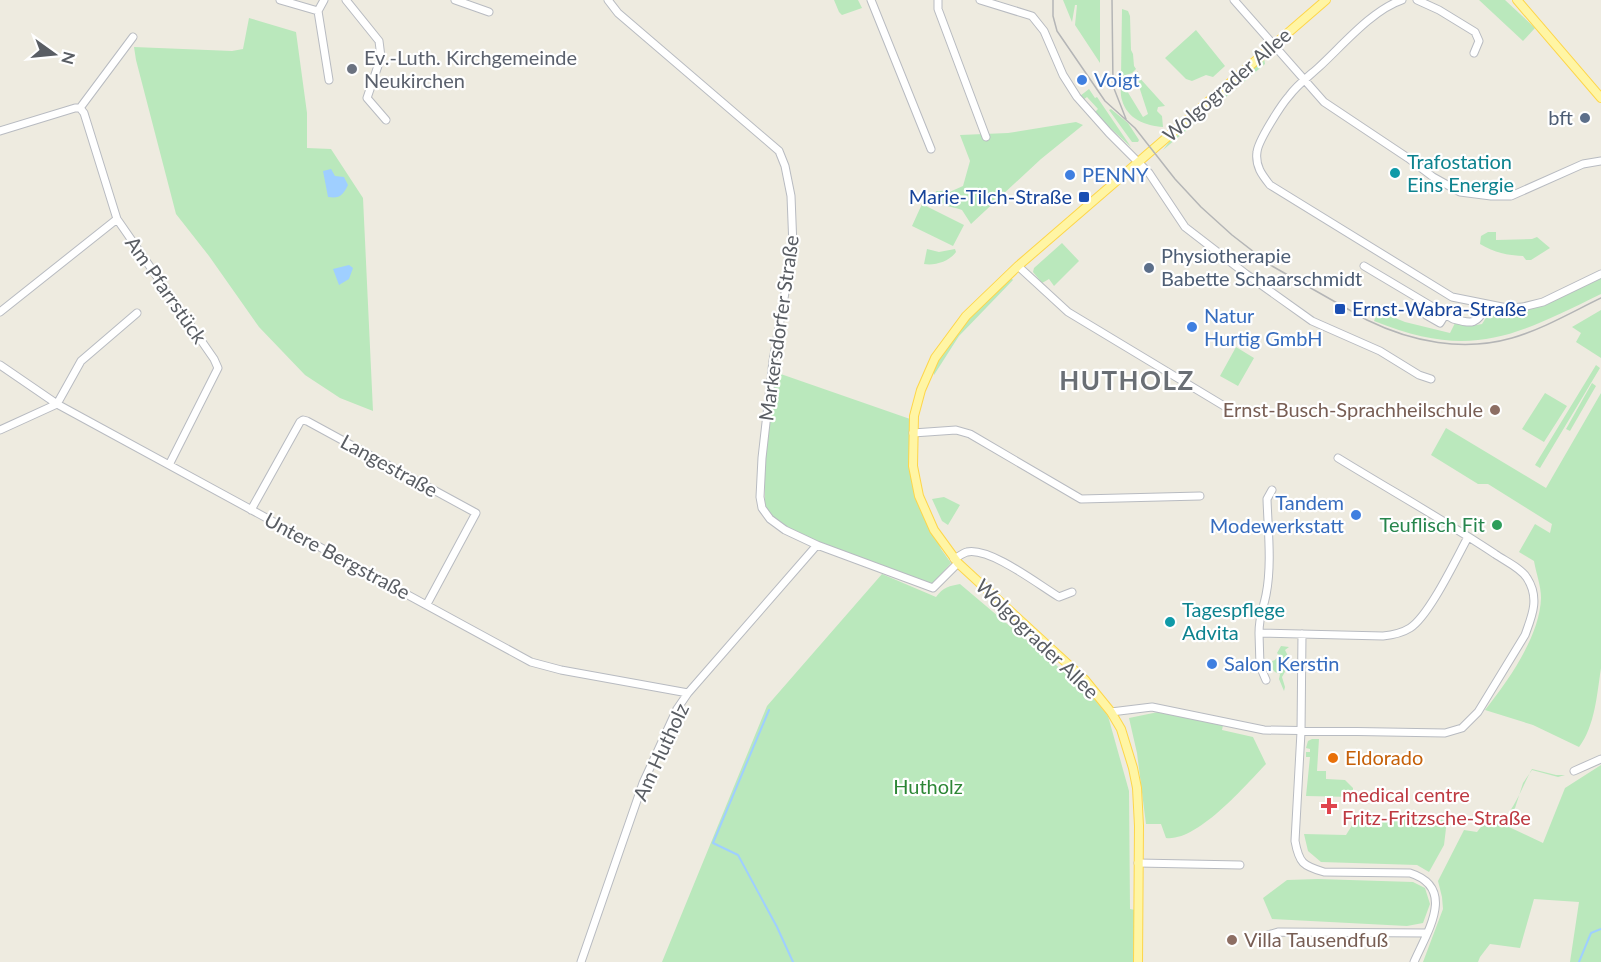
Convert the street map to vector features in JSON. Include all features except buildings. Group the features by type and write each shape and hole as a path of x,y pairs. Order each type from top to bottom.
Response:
{"main road":[{"name":"Wolgograder Allee","path":"1138,962 1139,826 1133,768 1121,729 1111,712 1085,680 956,561 934,530 919,496 913,465 913,433 921,390 935,358 966,316 1018,266 1326,0"},
{"path":"1517,0 1601,98"}],"street":[{"path":"280,0 318,11"},
{"path":"324,0 318,11 329,81"},
{"path":"346,0 379,41 381,57 367,98 386,120"},
{"path":"455,0 489,12"},
{"name":"Markersdorfer Straße","path":"608,0 618,13 779,152 785,166 791,196 793,247 773,361 762,458 760,497 765,513 785,530 817,545 933,588 956,561"},
{"path":"871,0 931,149"},
{"path":"938,0 938,9 986,137"},
{"path":"980,0 1032,16 1044,31 1063,75 1077,97 1149,173 1185,227 1312,321 1380,351 1419,375 1431,379"},
{"path":"1234,0 1324,102 1408,158 1432,177 1460,192 1511,196 1583,164 1601,161"},
{"path":"1402,0 1371,20 1304,79 1289,96 1260,143 1257,152 1257,168 1270,185 1452,297 1507,308 1523,307 1543,302 1601,274"},
{"path":"1418,0 1475,32 1479,41 1474,53"},
{"path":"0,131 80,108 133,37"},
{"name":"Am Pfarrstück","path":"80,108 84,113 117,219 218,368 170,465"},
{"path":"0,312 117,219"},
{"path":"1018,266 1068,312 1234,412"},
{"path":"1364,266 1453,319 1468,323 1476,321 1482,316 1486,305"},
{"path":"0,430 57,404 81,361 137,313"},
{"path":"1426,315 1440,323 1445,315"},
{"name":"Untere Bergstraße","path":"0,365 57,404 427,604 531,663 688,693"},
{"name":"Langestraße","path":"251,510 300,422 307,421 476,513 427,604"},
{"path":"913,433 956,430 970,434 1082,499 1200,496"},
{"path":"1111,712 1152,706 1250,729 1301,732 1445,733 1462,728 1478,712 1525,635 1534,610 1534,596 1526,576 1468,537 1338,458"},
{"path":"1266,680 1260,666 1258,616 1266,587 1268,499 1272,490"},
{"path":"1259,633 1383,636 1411,628 1425,614 1468,537"},
{"name":"Am Hutholz","path":"581,962 644,783 677,710 688,693 817,545"},
{"name":"Wolgograder Allee","path":"956,561 967,552 981,553 1005,564 1059,597 1072,592"},
{"path":"1302,634 1301,732 1295,841 1300,861 1312,869 1324,872 1410,873 1420,876 1431,884 1436,895 1435,910 1414,962"},
{"path":"1574,771 1601,759"},
{"path":"1138,863 1240,865"},
{"path":"1268,935 1278,932 1426,933"}],"green space":[{"path":"834,0 858,0 862,8 842,15"},
{"path":"1063,0 1100,0 1100,63 1075,25 1077,5 1075,5 1072,22"},
{"path":"1479,0 1505,0 1535,28 1523,41"},
{"path":"1122,9 1128,11 1130,16 1131,50 1136,69 1121,77"},
{"path":"249,18 296,32 307,113 307,148 331,149 363,198 373,411 340,398 305,375 259,327 176,214 134,47 232,51 243,49"},
{"path":"1196,30 1225,66 1213,77 1206,75 1192,81 1186,79 1165,58"},
{"path":"1264,58 1265,64 1163,150 1172,138"},
{"path":"1138,71 1137,75 1165,106 1158,107 1157,111 1162,116 1163,127 1138,120 1124,107 1121,81 1143,117 1148,114 1135,74"},
{"path":"1089,89 1131,147 1094,113 1098,109 1087,97 1083,100 1080,96"},
{"path":"1111,109 1128,123 1139,140 1138,142 1132,142 1109,110"},
{"path":"1076,122 1083,125 1041,159 971,224 962,210 943,204 941,201 936,191 944,191 945,194 963,186 970,161 960,135 1008,133"},
{"path":"922,204 964,225 953,246 912,226"},
{"path":"1488,232 1496,232 1496,240 1537,237 1550,248 1531,260 1526,260 1523,256 1501,253 1480,244 1481,236"},
{"path":"1062,243 1079,261 1054,286 1049,279 1042,283 1033,272 1034,268"},
{"path":"927,249 939,252 955,249 956,252 942,262 924,264"},
{"path":"1601,277 1601,294 1542,322 1491,338 1465,341 1438,339 1408,333 1374,321 1378,311 1405,322 1450,333 1455,323 1471,326 1482,324 1491,310 1524,311"},
{"path":"1011,278 1013,280 959,336 934,375 933,371 940,358 957,333 977,309"},
{"path":"1601,310 1601,358 1576,342 1581,333 1572,327"},
{"path":"1236,347 1254,358 1238,386 1220,376"},
{"path":"1596,365 1600,368 1540,468 1535,465"},
{"path":"775,372 913,420 910,472 941,549 951,563 932,584 842,553 794,532 766,509 766,446"},
{"path":"1592,383 1596,386 1570,431 1566,429"},
{"path":"1545,393 1567,406 1544,442 1522,429"},
{"path":"1601,393 1601,668 1592,720 1579,747 1533,725 1485,710 1521,657 1539,613 1541,593 1534,561 1519,552 1535,524 1550,533 1552,524 1488,484 1478,484 1431,455 1446,428 1546,488"},
{"path":"944,497 960,505 948,525 942,521 932,499"},
{"name":"Hutholz","path":"882,574 936,597 944,589 960,584 1091,695 1108,716 1129,791 1130,909 1135,910 1133,962 662,962 767,706"},
{"path":"1281,646 1289,647 1285,650 1288,656 1284,662 1286,670 1282,677 1284,691 1279,679 1280,674 1267,663 1275,660"},
{"path":"1158,712 1223,725 1222,730 1253,737 1266,764 1220,811 1192,831 1178,837 1166,838 1161,824 1146,824 1137,753 1129,718"},
{"path":"1319,739 1317,771 1326,771 1326,779 1345,780 1353,788 1353,797 1306,796 1310,757 1306,757 1306,752 1310,752 1310,749 1306,748 1308,741"},
{"path":"1601,765 1601,962 1570,962 1579,902 1534,899 1520,948 1490,944 1478,962 1423,962 1443,909 1438,881 1464,830 1477,832 1484,823 1500,822 1511,810 1519,794 1509,827 1543,843 1565,788"},
{"path":"1532,769 1565,775 1558,777 1532,770 1530,774"},
{"path":"1356,819 1447,820 1444,845 1429,872 1417,865 1321,862 1308,851 1304,834 1346,835"},
{"path":"1287,880 1413,882 1425,888 1430,904 1423,923 1407,926 1272,919 1263,898"}],"water":[{"path":"331,169 335,176 344,177 348,185 343,194 338,197 328,197 323,171"},
{"path":"349,265 353,268 349,279 339,285 333,269"}],"waterway":[{"path":"769,710 713,843 738,855 793,962"},
{"path":"1579,962 1591,933 1601,929"}],"tram line":[{"path":"1053,0 1053,16 1057,31 1105,101 1135,128 1175,179 1201,207 1272,266 1367,320 1420,339 1475,344 1494,342 1524,334 1601,298"},
{"path":"1112,0 1113,86 1126,119"}],"place":[{"name":"Ev.-Luth. Kirchgemeinde Neukirchen","path":"352,69"},
{"name":"Voigt","path":"1082,80"},
{"name":"bft","path":"1585,118"},
{"name":"Trafostation Eins Energie","path":"1395,173"},
{"name":"PENNY","path":"1070,175"},
{"name":"Marie-Tilch-Straße","path":"1084,197"},
{"name":"Physiotherapie Babette Schaarschmidt","path":"1149,268"},
{"name":"Ernst-Wabra-Straße","path":"1340,309"},
{"name":"Natur Hurtig GmbH","path":"1192,327"},
{"name":"Ernst-Busch-Sprachheilschule","path":"1495,410"},
{"name":"Tandem Modewerkstatt","path":"1356,515"},
{"name":"Teuflisch Fit","path":"1497,525"},
{"name":"Tagespflege Advita","path":"1170,622"},
{"name":"Salon Kerstin","path":"1212,664"},
{"name":"Eldorado","path":"1333,758"},
{"name":"medical centre Fritz-Fritzsche-Straße","path":"1329,806"},
{"name":"Villa Tausendfuß","path":"1232,940"}],"district":[{"name":"HUTHOLZ","path":"1127,381"}]}
